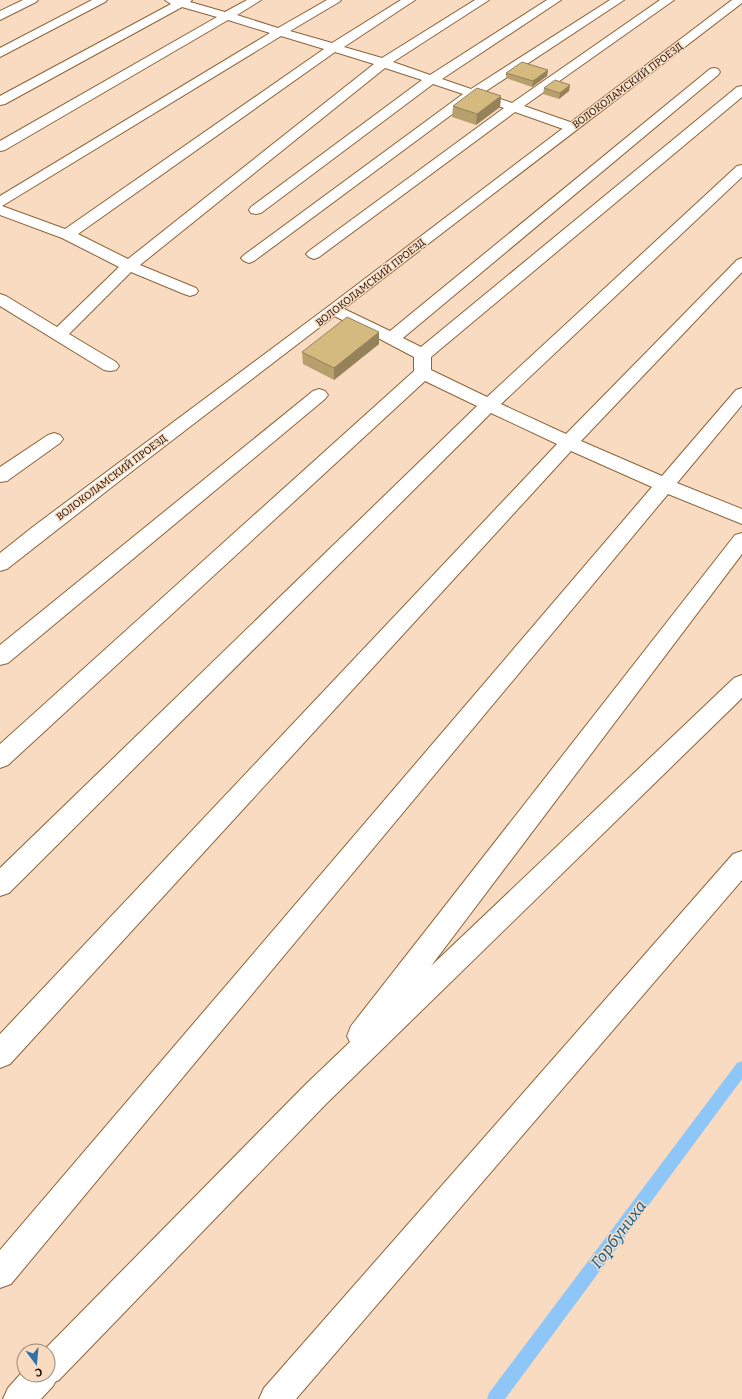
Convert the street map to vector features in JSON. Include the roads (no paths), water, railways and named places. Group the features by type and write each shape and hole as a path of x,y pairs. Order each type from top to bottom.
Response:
{"street":[{"path":"0,16 32,0"},
{"path":"0,53 101,0"},
{"path":"0,147 254,0"},
{"path":"0,202 279,32 335,0"},
{"path":"67,235 333,48 409,0"},
{"path":"59,334 129,266 383,63 483,0"},
{"path":"256,210 431,80 555,0"},
{"path":"249,258 472,94 618,0"},
{"path":"314,254 513,108 668,0"},
{"name":"ВОЛОКОЛАМСКИЙ ПРОЕЗД","path":"0,564 80,500 334,310 571,127 739,0"},
{"path":"0,101 179,1 383,63 571,127"},
{"path":"392,338 714,72"},
{"path":"0,758 423,364 742,90"},
{"path":"0,885 489,405 742,169"},
{"path":"0,210 67,235 129,266 190,291"},
{"path":"0,1054 568,443 742,263"},
{"path":"0,300 59,334 110,366"},
{"path":"334,310 392,338 423,364 489,405 665,487 742,517"},
{"path":"0,1273 742,394"},
{"path":"0,657 319,395"},
{"path":"0,476 54,439"},
{"path":"316,1094 742,540"},
{"path":"56,1361 316,1094 742,684"},
{"path":"275,1399 742,862"},
{"path":"19,1399 34,1383"}],"waterway":[{"name":"Горбуниха","path":"495,1399 742,1068"}]}
